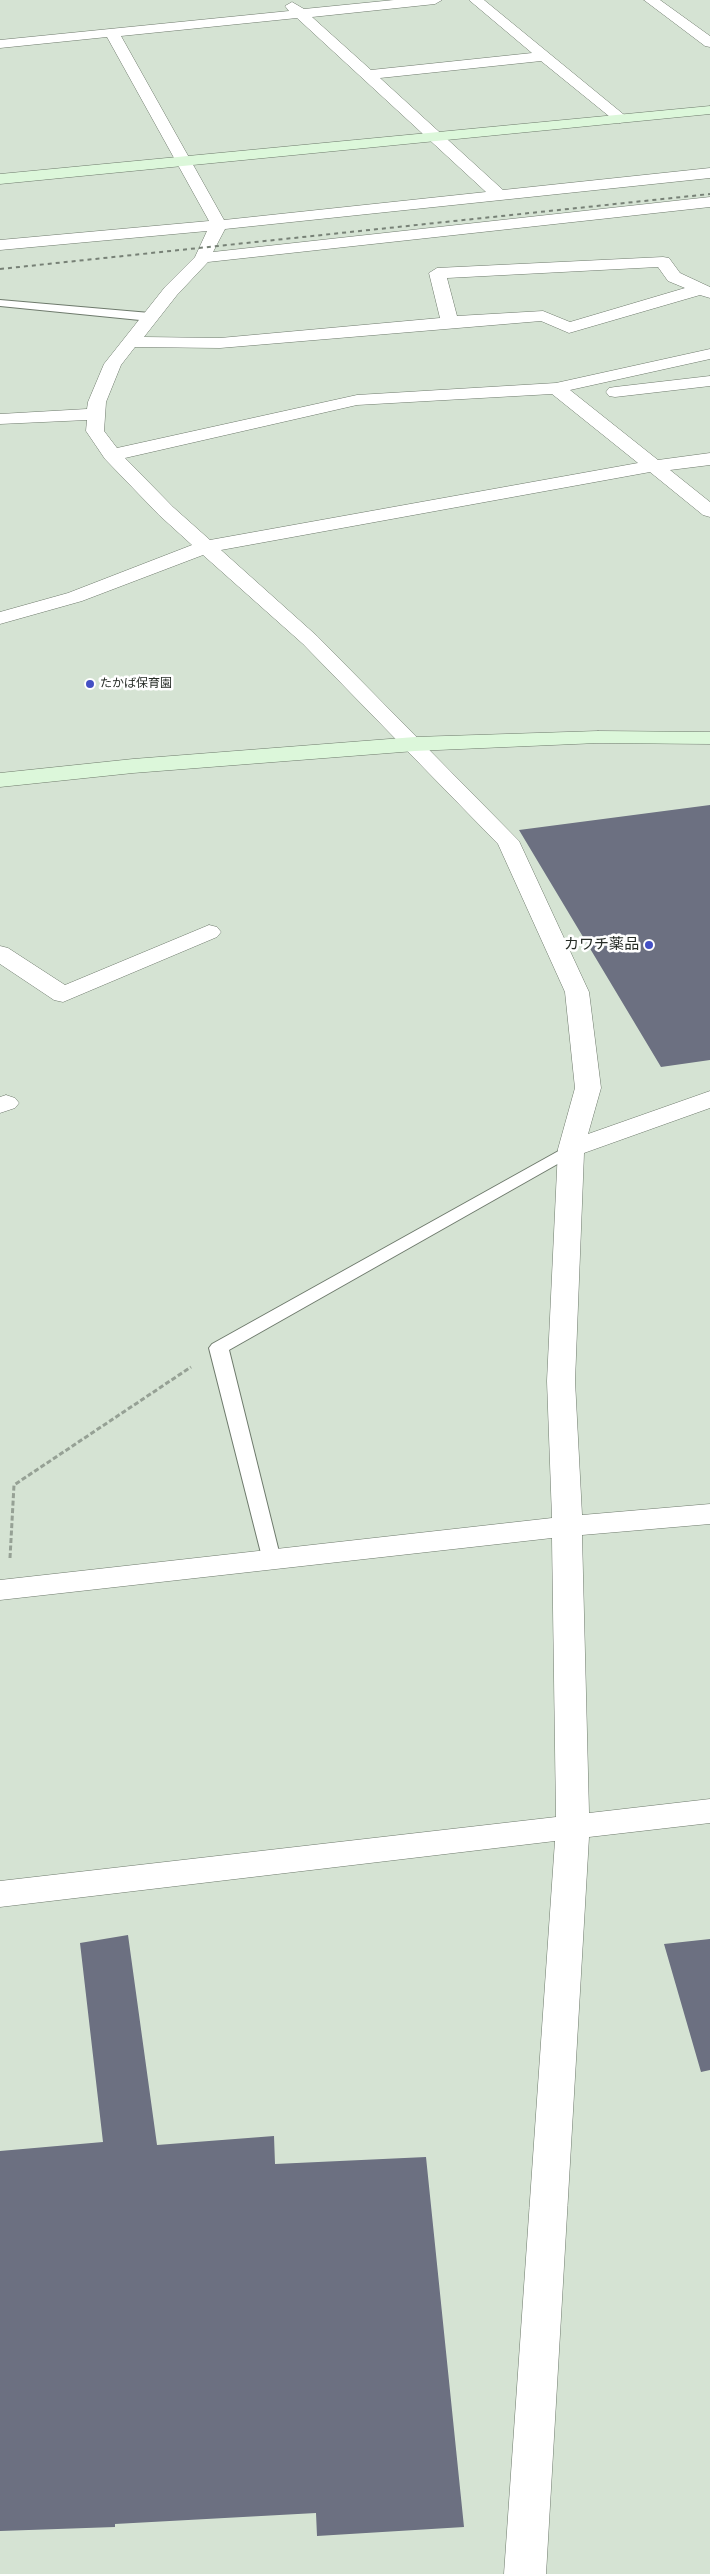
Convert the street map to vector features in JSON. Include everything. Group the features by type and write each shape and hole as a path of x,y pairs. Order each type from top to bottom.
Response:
{"street":[{"path":"286,0 499,195"},
{"path":"0,44 435,0"},
{"path":"476,0 620,118"},
{"path":"651,0 710,43"},
{"path":"112,33 182,162 219,225"},
{"path":"368,75 543,56"},
{"path":"0,179 710,110"},
{"path":"0,245 219,225 710,173"},
{"path":"203,258 710,202"},
{"path":"219,225 206,247 203,258 171,291 113,364 97,402 96,431 112,455 166,511 310,640 415,744 508,841 577,992 588,1088 571,1149 561,1380 567,1526 573,1827 525,2574"},
{"path":"450,322 437,273 663,262 674,277 706,291"},
{"path":"130,342 220,343 450,322 543,316 569,328 706,291"},
{"path":"562,393 710,354"},
{"path":"112,455 357,400 562,393 710,381"},
{"path":"562,393 710,511"},
{"path":"0,419 96,414"},
{"path":"0,618 75,597 205,547 653,466 710,459"},
{"path":"0,780 133,766 415,744 598,737 710,738"},
{"path":"0,953 63,995 209,932"},
{"path":"571,1149 710,1099"},
{"path":"4,1589 567,1526 710,1514"},
{"path":"0,1894 710,1811"}],"lane":[{"path":"0,303 150,317"},
{"path":"271,1560 219,1348 571,1149"}],"path":[{"path":"4,1589 14,1485 219,1348"}],"building":[{"name":"カワチ薬品","path":"710,805 710,1060 661,1067 519,830"},
{"path":"128,1935 157,2145 274,2136 275,2164 426,2157 464,2527 317,2536 316,2513 115,2524 115,2527 0,2531 0,2151 103,2142 80,1943"},
{"path":"710,1939 710,2070 701,2072 664,1944"}],"railway":[{"path":"0,269 710,194"}],"place":[{"name":"たかば保育園","path":"90,684"},
{"name":"カワチ薬品","path":"649,945"}]}
